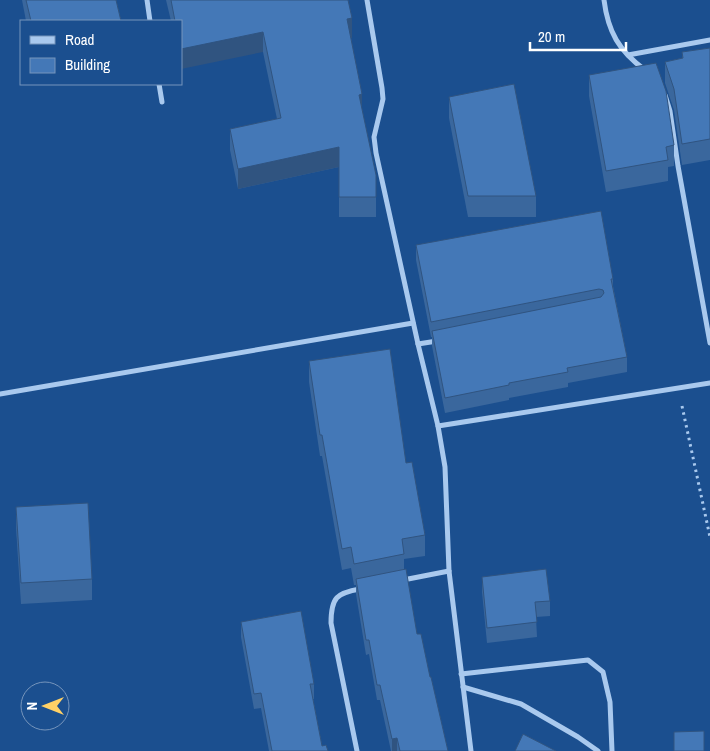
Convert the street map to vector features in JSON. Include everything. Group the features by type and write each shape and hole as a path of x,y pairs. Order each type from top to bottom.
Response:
{"street":[{"path":"147,0 150,20"},
{"path":"367,0 383,99 374,137 376,153 413,323 438,426 445,467 449,571 471,751"},
{"path":"604,0 608,25 614,39 628,55 648,72"},
{"path":"628,55 710,40"},
{"path":"159,85 162,102"},
{"path":"662,88 670,111 710,343"},
{"path":"0,394 413,323"},
{"path":"418,344 446,339"},
{"path":"438,426 710,383"},
{"path":"401,580 449,571"},
{"path":"357,751 331,623 331,612 334,600 343,592 362,588"},
{"path":"461,674 588,660 603,672 610,702 612,751"},
{"path":"464,687 521,704 578,737 598,751"}],"path":[{"path":"679,388 710,537"}],"building":[{"path":"26,0 116,0 121,20 31,20"},
{"path":"171,0 348,0 352,18 347,19 362,94 359,95 376,175 376,197 339,197 339,147 238,169 230,129 281,118 263,32 182,49 182,20 175,20"},
{"path":"710,48 710,139 682,144 674,89 665,62 683,58 682,52"},
{"path":"656,63 666,91 674,145 666,147 668,160 606,171 589,75"},
{"path":"514,84 536,196 468,196 449,97"},
{"path":"601,211 613,279 611,279 627,357 567,368 568,372 445,398 432,331 601,297 604,293 603,290 599,289 431,322 416,245"},
{"path":"390,349 406,463 412,462 425,535 402,539 404,554 354,564 351,547 342,549 322,435 320,435 309,361"},
{"path":"88,503 92,579 21,583 16,507"},
{"path":"406,569 417,634 421,634 448,751 400,751 397,738 392,739 380,685 377,685 369,640 366,640 356,579"},
{"path":"546,569 550,601 535,602 537,622 487,628 482,577"},
{"path":"301,611 314,684 310,684 322,746 326,745 328,751 272,751 261,693 254,694 241,622"},
{"path":"704,731 704,751 674,751 674,732"},
{"path":"523,734 556,751 515,751"}]}
